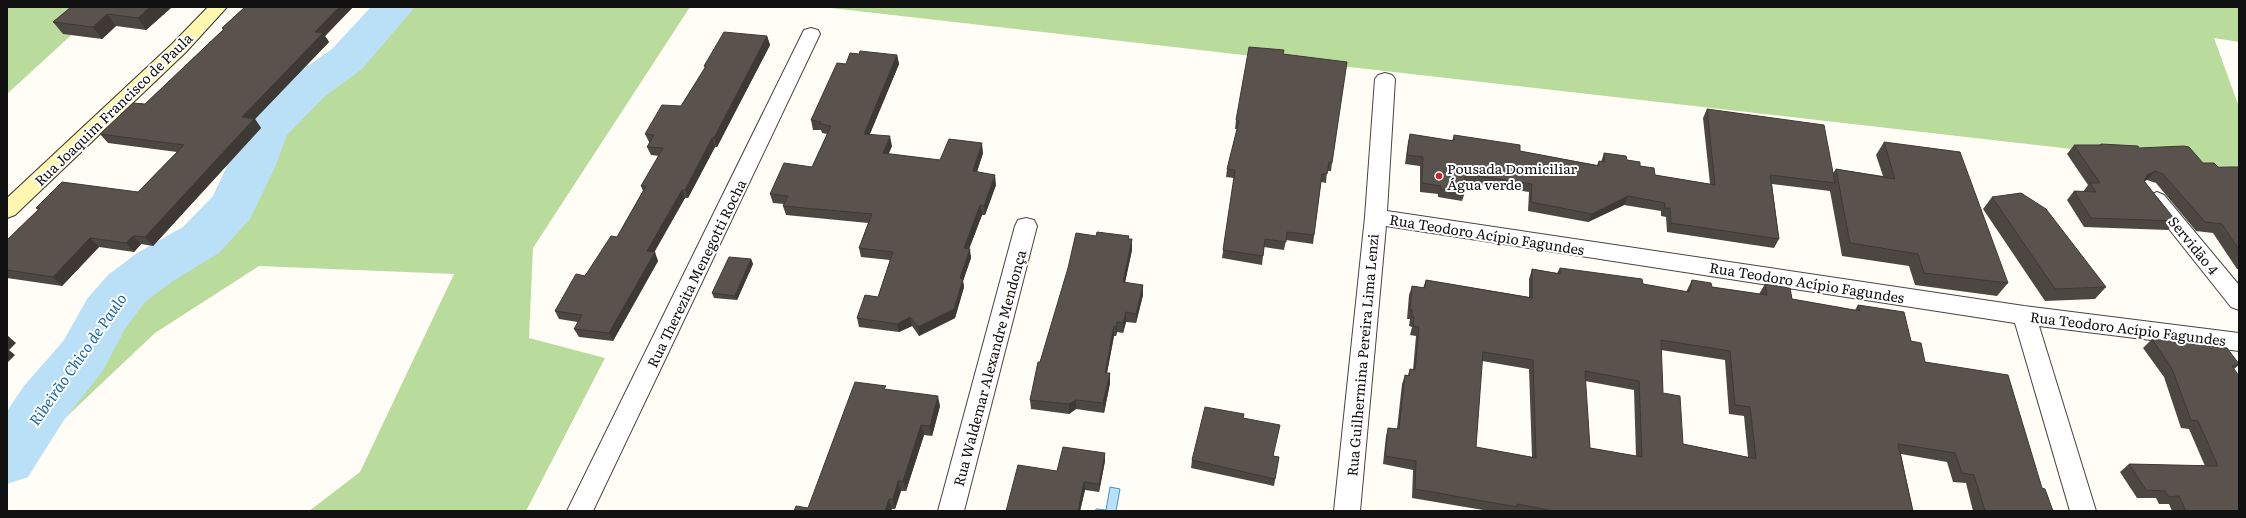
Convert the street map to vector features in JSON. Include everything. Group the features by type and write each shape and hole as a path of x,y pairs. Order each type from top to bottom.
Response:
{"main road":[{"name":"Rua Joaquim Francisco de Paula","path":"7,210 179,48 218,7"}],"street":[{"name":"Rua Therezita Menegotti Rocha","path":"580,511 811,34"},
{"name":"Rua Guilhermina Pereira Lima Lenzi","path":"1347,511 1376,217 1385,79"},
{"name":"Servidão 4","path":"2148,189 2239,302"},
{"name":"Rua Teodoro Acípio Fagundes","path":"1376,217 2024,315 2229,340"},
{"name":"Rua Waldemar Alexandre Mendonça","path":"951,511 1026,226"},
{"path":"2024,315 2083,511"},
{"path":"2229,340 2239,365"}],"green space":[{"path":"7,7 102,7 7,94"},
{"path":"392,7 690,7 533,248 529,338 605,358 526,511 309,511 360,472 454,274 259,266 155,333 7,473 7,412 192,223"},
{"path":"822,7 2239,7 2239,42 2214,38 2239,107 2239,168"}],"water":[{"path":"1110,487 1120,489 1116,511 1095,511 1096,509 1106,510"}],"building":[{"path":"71,7 150,7 138,18 107,14 93,27 53,22"},
{"path":"245,7 339,7 315,32 323,33 242,117 254,119 145,237 133,236 126,243 90,238 53,277 7,270 7,240 40,208 36,208 62,182 138,192 184,145 100,134 133,103 145,104"},
{"path":"724,32 767,36 685,190 682,190 647,251 655,252 609,333 574,329 582,315 555,311 576,274 585,276 611,236 617,237 646,186 641,186 663,148 647,147 654,135 645,134 662,105 681,106 706,66 704,66"},
{"path":"1249,47 1284,50 1283,54 1347,62 1332,163 1329,162 1327,174 1322,174 1314,235 1287,232 1286,242 1265,239 1263,256 1223,250 1235,170 1227,169 1239,121 1236,120"},
{"path":"860,51 897,55 864,134 890,136 883,153 940,160 949,139 982,143 973,171 995,175 984,206 980,205 964,248 970,249 960,278 963,279 954,309 918,327 910,317 897,324 857,318 865,295 878,297 893,252 859,248 872,214 783,206 788,196 770,194 784,163 812,167 831,126 820,124 821,122 811,120 837,63 846,64 850,53 859,54"},
{"path":"1707,109 1824,125 1835,183 1770,175 1779,239 1671,223 1670,208 1665,208 1665,203 1628,196 1592,214 1531,202 1532,184 1465,174 1465,192 1441,189 1441,186 1422,183 1423,157 1407,155 1410,134 1454,141 1454,135 1520,145 1520,151 1599,166 1599,161 1605,162 1604,153 1626,156 1627,160 1640,162 1640,166 1654,168 1655,175 1715,185"},
{"path":"1884,142 1960,152 2008,283 1924,273 1918,254 1850,243 1836,169 1895,179"},
{"path":"2101,144 2138,146 2139,148 2184,146 2189,147 2203,163 2214,163 2218,167 2239,167 2239,250 2222,224 2205,222 2163,174 2155,171 2147,175 2144,181 2176,221 2091,218 2074,191 2096,192 2090,183 2100,183 2074,145 2102,145"},
{"path":"2021,193 2046,209 2106,287 2055,289 1992,197"},
{"path":"1097,232 1129,236 1128,239 1132,239 1123,282 1143,285 1136,314 1126,312 1123,323 1117,322 1116,327 1114,326 1105,373 1110,373 1103,403 1076,400 1069,404 1030,400 1038,362 1040,362 1068,268 1076,233 1096,236"},
{"path":"729,257 751,259 735,296 712,293"},
{"path":"1560,268 1642,279 1643,284 1689,292 1692,280 1711,283 1712,287 1767,295 1765,284 1790,288 1792,299 1860,311 1858,305 1904,312 1911,341 1921,343 1925,362 2008,375 2042,488 2045,489 2053,511 1985,511 1974,475 1962,473 1955,453 1898,444 1913,511 1554,511 1517,504 1517,507 1415,489 1416,461 1385,456 1388,428 1399,429 1405,375 1409,376 1410,369 1415,370 1419,327 1413,326 1414,317 1412,317 1412,310 1410,310 1412,286 1425,288 1426,280 1532,298 1532,269 1560,274","holes":["1661,340 1730,351 1735,405 1750,407 1756,459 1683,444 1680,396 1663,393","1483,352 1533,360 1536,458 1476,447","1585,371 1639,381 1642,457 1590,448"]},
{"path":"2152,339 2227,348 2239,364 2232,366 2239,376 2239,511 2186,511 2179,496 2169,497 2165,491 2146,490 2129,464 2218,466 2198,421 2191,420 2172,369"},
{"path":"855,382 886,386 884,389 938,396 930,426 921,425 903,481 898,481 893,499 889,499 885,511 794,511 796,506 808,508"},
{"path":"1205,407 1244,414 1243,418 1280,425 1273,456 1279,457 1275,479 1192,460"},
{"path":"1063,447 1105,453 1099,484 1084,482 1078,511 1006,511 1018,465 1057,471"}],"waterway":[{"name":"Ribeirão Chico de Paulo","path":"7,459 44,403 83,356 106,314 126,289 155,267 201,240 233,206 252,165 266,128 308,87 347,59 394,7"}],"place":[{"name":"Pousada Domiciliar Água verde","path":"1439,176"}]}
